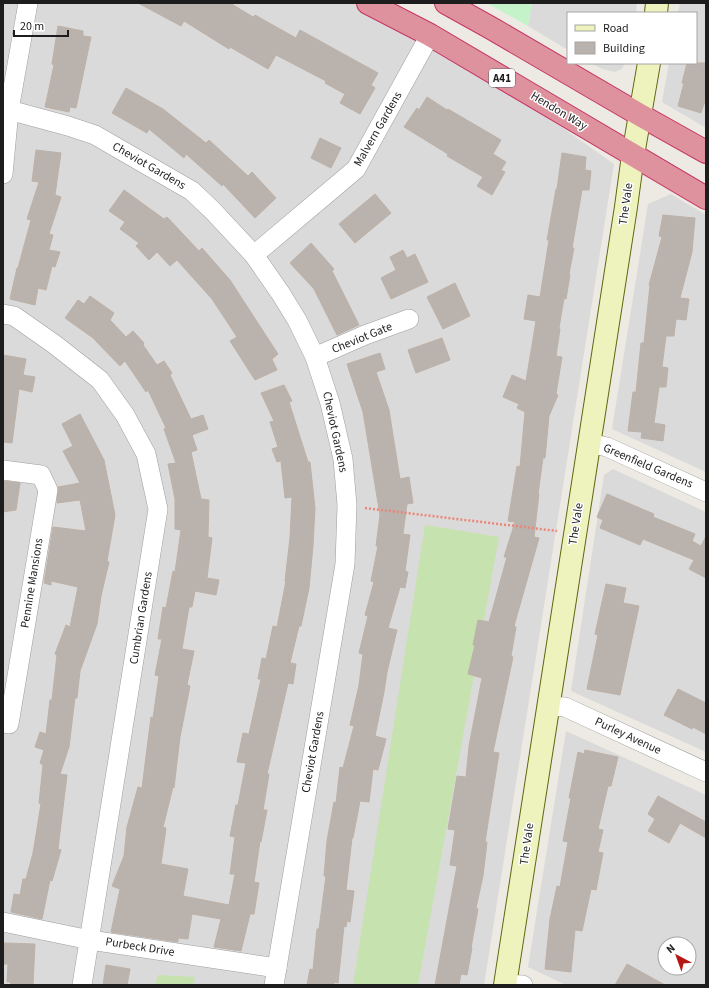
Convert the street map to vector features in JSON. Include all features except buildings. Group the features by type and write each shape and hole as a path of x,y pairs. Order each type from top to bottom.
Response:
{"highway":[{"name":"Hendon Way","path":"368,3 430,35 706,198"},
{"path":"446,3 706,152"}],"street":[{"path":"3,174 6,111 28,3"},
{"name":"Malvern Gardens","path":"254,255 356,169 430,35"},
{"name":"The Vale","path":"511,985 548,706 633,156 649,64"},
{"name":"Cheviot Gardens","path":"6,111 68,126 95,135 192,191 254,255 282,294 297,320 315,357 330,403 343,459 347,505 345,564 276,977"},
{"name":"Cumbrian Gardens","path":"3,314 14,316 54,344 100,380 125,415 146,454 158,509 82,985"},
{"name":"Cheviot Gate","path":"315,357 365,335 409,319"},
{"name":"Greenfield Gardens","path":"589,443 611,449 706,492"},
{"name":"Pennine Mansions","path":"3,470 41,475 48,490 9,724 3,723"},
{"name":"Purley Avenue","path":"548,706 565,707 706,772"},
{"name":"Purbeck Drive","path":"3,922 276,977"}],"path":[{"path":"347,505 574,534"}],"shaded area":[{"path":"3,3 366,3 444,44 614,164 484,985 3,985"},
{"path":"532,3 637,3 636,12 567,12 567,49 528,26"},
{"path":"680,3 706,3 706,128 662,102 669,64 697,64 697,12 678,12"},
{"path":"593,64 624,64 622,69 615,72 602,69"},
{"path":"671,194 706,215 706,472 612,429 648,204"},
{"path":"613,469 706,512 706,752 571,691 604,475"},
{"path":"566,731 706,795 706,985 566,985 528,967"}],"green space":[{"path":"487,3 532,3 528,26"},
{"path":"425,525 499,537 418,985 353,985"},
{"path":"158,975 195,977 193,985 155,985"}]}
